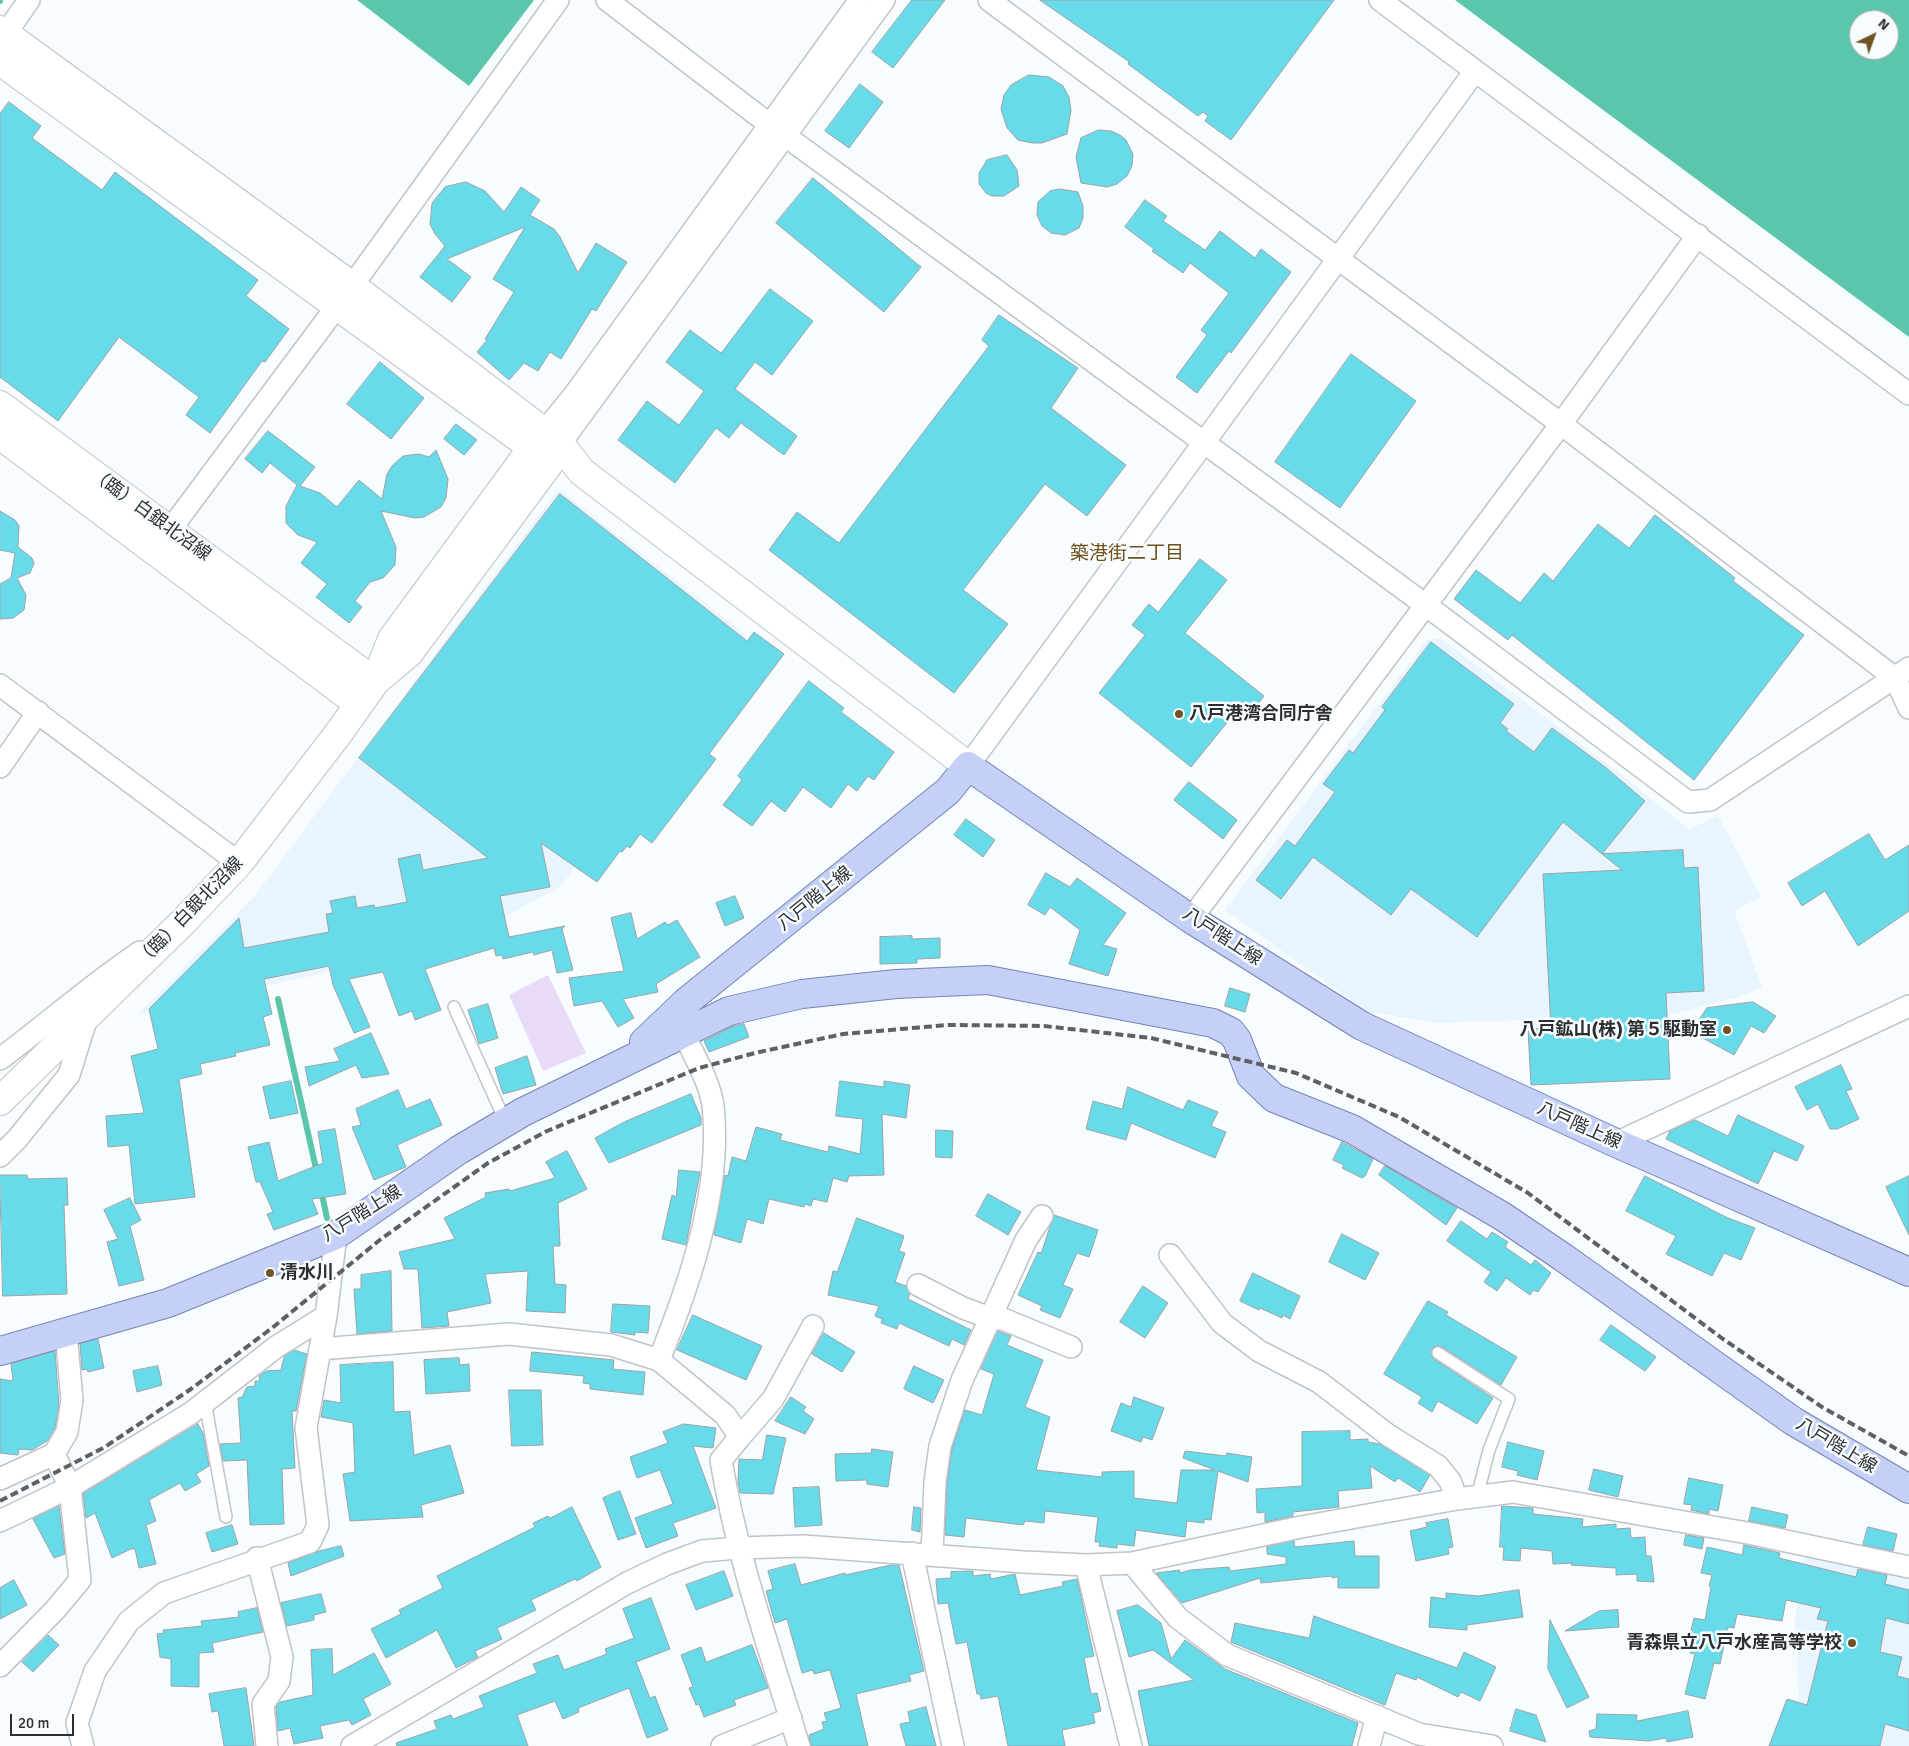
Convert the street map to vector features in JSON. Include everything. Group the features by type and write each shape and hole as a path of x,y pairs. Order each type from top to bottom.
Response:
{"main road":[{"name":"八戸階上線","path":"620,1064 686,1002 948,791 968,766 1192,919 1362,1026 1616,1143 1909,1272"},
{"name":"八戸階上線","path":"0,1351 168,1303 336,1235 459,1150 506,1122 728,1011 802,994 896,984 988,980 1213,1023 1230,1032 1237,1040 1250,1076 1274,1098 1352,1129 1502,1216 1793,1421 1909,1489"}],"street":[{"path":"28,0 2,35 345,296 582,472 968,766 1475,71"},
{"path":"162,539 345,296 558,0"},
{"path":"607,0 778,130 1427,606 1688,802 1710,800 1902,673"},
{"path":"778,130 860,0"},
{"path":"375,682 409,653 547,446 575,394 778,130 884,0"},
{"path":"990,0 1561,424 1902,673 1909,708"},
{"path":"1380,0 1909,394"},
{"path":"0,61 345,296"},
{"path":"1192,919 1427,606 1698,235"},
{"name":"（臨）白銀北沼線","path":"0,405 359,704"},
{"name":"（臨）白銀北沼線","path":"0,435 162,539 375,682 239,863 184,922 0,1101"},
{"path":"0,685 239,863"},
{"path":"0,767 38,712"},
{"path":"0,1059 51,1022 115,969 184,922"},
{"path":"1616,1143 1909,1006"},
{"path":"0,1156 17,1139 69,1075 87,1017"},
{"path":"658,1360 683,1300 710,1186 713,1104 708,1086 683,1032"},
{"path":"953,1746 922,1554 940,1446 962,1380 1026,1240 1042,1216"},
{"path":"83,1746 77,1723 93,1679 129,1621 164,1593 257,1558 310,1542 318,1525 306,1428 328,1307 336,1235"},
{"path":"1170,1255 1222,1323 1259,1351 1318,1382 1388,1435 1438,1466 1467,1498"},
{"path":"918,1285 963,1308 990,1318 1002,1319 1071,1346"},
{"path":"0,1521 70,1487 205,1402 328,1307"},
{"path":"799,1746 738,1548 721,1460 773,1399 813,1326"},
{"path":"0,1480 54,1454 67,1432 72,1400 66,1332"},
{"path":"320,1348 510,1334 611,1345 658,1360 725,1415 740,1437"},
{"path":"0,1666 55,1610 80,1580 70,1487 54,1454"},
{"path":"352,1746 627,1583 667,1564 702,1551 803,1546 1086,1565 1132,1563 1301,1527 1467,1498 1513,1492 1753,1534 1909,1567"},
{"path":"257,1558 282,1657 279,1681 263,1704 267,1746"},
{"path":"1132,1563 1178,1618 1227,1655 1419,1734 1492,1746"},
{"path":"1086,1565 1131,1746"},
{"path":"1369,1746 1377,1716"},
{"path":"722,1746 791,1718"}],"lane":[{"path":"454,1007 506,1122"},
{"path":"1438,1353 1509,1398 1489,1450 1467,1498"},
{"path":"205,1402 226,1517"}],"shaded area":[{"path":"357,0 534,0 469,86"},
{"path":"1455,0 1909,0 1909,337"},
{"path":"561,491 746,635 561,886 506,916 467,926 470,940 137,1015 254,897 556,492"},
{"path":"1440,638 1615,770 1689,829 1718,816 1761,897 1734,911 1762,987 1742,996 1669,1015 1435,1023 1377,1013 1374,1017 1225,910 1427,640"},
{"path":"548,975 586,1053 543,1071 509,995"},
{"name":"青森県立八戸水産高等学校","path":"1806,1545 1909,1567 1909,1746 1792,1746 1799,1698 1795,1620"}],"building":[{"path":"912,0 945,0 893,68 872,52"},
{"path":"1040,0 1334,0 1231,140 1205,121 1208,116 1203,112 1198,116 1128,64 1129,62"},
{"path":"1029,75 1049,77 1063,86 1069,97 1071,110 1067,134 1042,143 1032,143 1018,140 1007,128 1001,109 1004,95 1011,85"},
{"path":"860,84 883,102 849,148 825,131"},
{"path":"9,102 41,126 32,138 102,190 115,172 258,280 246,296 289,329 265,362 262,361 210,433 186,415 199,397 119,337 58,421 0,377 0,114"},
{"path":"1099,130 1111,131 1120,135 1126,140 1133,154 1132,166 1127,176 1117,184 1107,187 1081,183 1076,157 1081,138"},
{"path":"1007,155 1017,170 1019,186 1004,196 992,196 986,193 979,184 979,173 987,160"},
{"path":"813,178 921,267 884,312 776,223"},
{"path":"466,182 485,191 504,212 521,187 540,200 530,215 554,229 578,273 596,243 627,262 596,311 592,309 561,359 550,352 538,371 524,363 509,380 477,352 487,340 485,339 514,292 493,279 525,227 447,259 471,277 452,302 420,277 445,246 435,234 430,224 432,203 445,187"},
{"path":"1060,189 1078,192 1083,206 1083,218 1079,228 1065,235 1051,233 1042,226 1037,215 1038,202 1050,191"},
{"path":"1145,200 1167,216 1163,221 1205,250 1220,231 1255,258 1261,249 1291,272 1231,353 1229,351 1197,393 1176,377 1207,335 1201,330 1229,293 1190,263 1183,273 1152,251 1154,249 1125,227"},
{"path":"770,289 813,321 772,375 755,362 735,389 797,436 784,455 741,423 729,438 716,428 675,483 618,440 647,401 679,425 704,391 666,362 690,330 721,353"},
{"path":"999,315 1078,368 1051,408 1126,465 1087,516 1045,484 963,590 1008,624 954,693 769,550 797,512 839,543 989,346 982,340"},
{"path":"1351,354 1416,401 1340,508 1275,462"},
{"path":"380,362 424,398 391,439 347,404"},
{"path":"456,424 477,440 464,455 444,439"},
{"path":"268,431 315,467 300,486 320,493 337,507 359,480 382,499 387,474 392,466 403,456 419,454 429,457 436,450 448,479 446,498 441,507 424,517 415,518 381,511 396,547 395,565 383,578 370,582 355,601 362,607 349,623 316,597 327,584 301,563 317,542 298,535 286,523 286,506 297,485 270,463 262,473 245,459"},
{"path":"560,494 747,641 754,632 784,654 709,754 716,759 652,843 640,834 630,848 627,846 622,852 620,851 597,882 541,843 550,887 500,896 509,937 565,926 562,929 573,970 557,973 552,950 534,955 533,952 503,959 502,955 496,956 494,948 425,969 441,1010 415,1020 412,1011 399,1016 383,972 349,979 370,1027 354,1033 333,985 329,966 264,979 272,1014 263,1017 270,1045 235,1053 236,1056 200,1064 202,1074 179,1079 195,1197 135,1204 129,1145 108,1147 106,1116 144,1113 131,1056 158,1049 149,1009 239,918 244,948 329,932 326,914 333,913 330,901 355,896 357,908 374,905 375,908 407,902 398,859 420,854 423,870 488,858 359,758"},
{"path":"0,511 15,520 19,526 18,547 32,558 34,563 30,573 17,578 26,595 24,610 13,618 0,619 0,584 11,578 15,553 0,550"},
{"path":"1655,515 1735,578 1733,581 1804,635 1694,780 1512,635 1508,640 1454,599 1476,570 1520,603 1544,573 1553,581 1598,524 1629,548"},
{"path":"1200,559 1227,580 1185,633 1264,696 1248,717 1238,709 1191,767 1099,693 1145,635 1132,625 1149,604 1158,612"},
{"path":"1431,642 1514,704 1500,723 1508,729 1506,731 1534,752 1552,728 1605,767 1645,801 1602,854 1563,822 1477,937 1411,889 1391,915 1313,857 1281,899 1256,880 1287,840 1295,846 1335,792 1323,784 1349,750 1353,753 1385,710 1382,707"},
{"path":"809,681 844,708 841,712 894,752 874,780 868,776 857,791 848,784 831,808 803,787 785,812 771,801 752,826 723,805 742,780 738,776"},
{"path":"1189,782 1237,820 1223,839 1174,800"},
{"path":"966,819 995,840 983,857 954,835"},
{"path":"1869,834 1885,860 1909,845 1909,911 1858,946 1825,891 1802,906 1788,883"},
{"path":"1683,850 1684,868 1698,867 1704,991 1666,993 1670,1079 1531,1085 1528,1029 1551,1028 1543,874 1622,870 1602,854"},
{"path":"1046,873 1070,887 1077,878 1126,913 1103,945 1117,949 1108,976 1069,964 1080,930 1050,907 1045,915 1028,905"},
{"path":"735,896 744,918 725,926 716,903"},
{"path":"631,913 637,939 665,922 668,925 677,920 700,957 656,984 658,992 623,999 634,1018 618,1027 602,1001 574,1006 569,978 624,971 611,918"},
{"path":"912,936 912,939 940,938 940,958 917,959 917,963 880,964 880,937"},
{"path":"1230,988 1250,994 1245,1012 1225,1006"},
{"name":"八戸鉱山(株) 第５駆動室","path":"1753,1002 1776,1016 1764,1033 1751,1026 1734,1055 1701,1037 1708,1028 1698,1021 1707,1008"},
{"path":"488,1004 498,1038 479,1044 468,1010"},
{"path":"744,1024 749,1037 709,1052 704,1041 734,1026"},
{"path":"371,1033 389,1074 362,1078 356,1065 309,1086 305,1067 340,1061 334,1049"},
{"path":"527,1056 536,1085 503,1094 495,1068"},
{"path":"1841,1065 1852,1089 1846,1091 1859,1119 1837,1129 1830,1129 1818,1104 1807,1110 1795,1087"},
{"path":"291,1081 298,1113 270,1119 263,1087"},
{"path":"840,1081 884,1087 884,1081 910,1085 906,1118 882,1114 884,1175 849,1176 847,1182 833,1178 827,1202 813,1199 811,1206 805,1204 804,1207 769,1199 763,1224 747,1219 741,1243 714,1235 725,1175 728,1176 732,1157 746,1161 756,1127 782,1134 780,1140 828,1152 829,1146 860,1154 863,1119 836,1116"},
{"path":"1128,1087 1183,1110 1188,1100 1218,1112 1211,1126 1226,1132 1215,1158 1131,1123 1126,1140 1086,1129 1093,1101 1122,1109"},
{"path":"398,1090 406,1109 430,1099 442,1125 397,1145 406,1167 374,1180 352,1127 361,1125 356,1109"},
{"path":"691,1094 701,1118 701,1125 609,1163 595,1138 624,1122"},
{"path":"1738,1115 1804,1146 1797,1161 1774,1151 1758,1184 1666,1139 1670,1131 1695,1120 1728,1136"},
{"path":"335,1129 346,1194 312,1199 318,1214 274,1230 267,1214 273,1212 260,1182 256,1182 248,1147 269,1142 278,1181 323,1163 318,1132"},
{"path":"936,1130 953,1131 952,1158 936,1157"},
{"path":"1342,1142 1373,1159 1365,1176 1362,1178 1342,1168 1344,1165 1333,1160"},
{"path":"567,1151 587,1189 558,1203 560,1246 553,1246 555,1284 566,1285 565,1313 526,1311 528,1271 485,1274 491,1303 447,1312 449,1326 422,1328 418,1269 404,1269 399,1252 455,1239 444,1218 486,1197 485,1193 509,1189 510,1191 555,1178 546,1162"},
{"path":"1385,1166 1457,1208 1446,1225 1379,1175"},
{"path":"679,1170 700,1172 686,1245 662,1239 672,1195 676,1197"},
{"path":"0,1175 27,1175 28,1179 67,1178 68,1205 64,1205 67,1294 3,1296"},
{"path":"1645,1176 1728,1218 1755,1228 1741,1260 1724,1253 1712,1276 1666,1254 1676,1236 1626,1211"},
{"path":"1909,1176 1909,1235 1886,1187"},
{"path":"988,1194 1021,1212 1008,1235 976,1216"},
{"path":"130,1198 141,1220 130,1226 144,1280 119,1286 107,1242 118,1239 104,1210"},
{"path":"1054,1215 1098,1230 1089,1257 1077,1253 1063,1285 1073,1289 1060,1318 1040,1310 1042,1306 1018,1295 1038,1252 1041,1253"},
{"path":"857,1218 904,1236 899,1251 905,1253 895,1282 906,1286 910,1294 908,1299 971,1330 964,1345 952,1339 949,1346 899,1323 897,1329 881,1323 882,1319 875,1316 879,1306 828,1295 833,1271 837,1272"},
{"path":"1461,1221 1487,1239 1492,1232 1508,1242 1505,1247 1531,1265 1535,1260 1551,1273 1538,1292 1533,1290 1530,1295 1506,1278 1497,1291 1484,1282 1491,1272 1447,1241"},
{"path":"1342,1234 1379,1253 1365,1280 1329,1262"},
{"path":"391,1271 392,1331 357,1334 354,1289 361,1289 361,1275"},
{"path":"1253,1273 1300,1296 1290,1319 1283,1315 1282,1318 1260,1308 1259,1310 1240,1301"},
{"path":"1143,1286 1168,1303 1145,1338 1120,1322"},
{"path":"1428,1301 1448,1312 1446,1315 1517,1357 1501,1385 1442,1347 1435,1346 1432,1349 1431,1356 1434,1359 1493,1398 1477,1424 1438,1401 1432,1412 1418,1403 1422,1397 1384,1374"},
{"path":"613,1304 650,1306 648,1333 635,1332 635,1335 611,1332"},
{"path":"693,1315 762,1346 746,1380 677,1350"},
{"path":"1611,1325 1656,1357 1645,1371 1600,1340"},
{"path":"998,1331 1011,1336 1007,1345 1043,1360 1025,1407 1050,1417 1036,1470 1102,1477 1102,1472 1134,1471 1134,1498 1177,1503 1181,1470 1215,1470 1183,1458 1185,1451 1226,1456 1227,1453 1252,1457 1248,1482 1218,1471 1211,1520 1204,1519 1204,1523 1187,1521 1185,1537 1136,1530 1134,1546 1117,1544 1117,1548 1099,1546 1100,1542 1095,1542 1098,1517 1045,1511 1044,1523 1025,1521 1023,1525 966,1518 964,1537 945,1535 947,1483 952,1449 965,1410 982,1415 994,1374 981,1369"},
{"path":"824,1333 855,1352 842,1372 812,1354"},
{"path":"98,1339 104,1368 88,1372 87,1369 82,1370 80,1344"},
{"path":"294,1350 307,1354 296,1411 292,1411 295,1468 282,1469 284,1524 250,1525 247,1460 223,1461 220,1444 241,1443 238,1398 242,1397 247,1387 255,1386 255,1381 260,1381 259,1376 266,1371 281,1370 284,1357"},
{"path":"55,1351 59,1405 55,1428 47,1441 32,1450 19,1449 18,1455 0,1453 0,1379 13,1381 11,1364"},
{"path":"532,1352 614,1360 613,1369 645,1372 643,1395 590,1389 590,1384 583,1383 584,1376 530,1371"},
{"path":"459,1358 460,1365 469,1364 470,1391 426,1394 424,1360"},
{"path":"393,1362 394,1412 410,1411 414,1455 450,1445 464,1493 421,1505 423,1517 350,1521 343,1474 355,1472 353,1423 321,1417 324,1400 341,1403 340,1365"},
{"path":"158,1366 162,1385 137,1392 133,1371"},
{"path":"914,1366 944,1380 933,1403 904,1389"},
{"path":"509,1390 541,1390 543,1445 512,1446"},
{"path":"791,1397 806,1407 803,1411 814,1419 805,1434 775,1421"},
{"path":"1134,1397 1164,1408 1152,1440 1143,1437 1141,1442 1111,1431 1121,1403 1131,1407"},
{"path":"198,1424 203,1433 209,1466 196,1474 201,1482 185,1491 180,1483 149,1500 156,1521 146,1525 156,1564 139,1568 135,1549 112,1558 95,1513 86,1518 83,1494"},
{"path":"684,1424 716,1428 713,1448 693,1446 716,1508 673,1523 678,1536 646,1548 635,1518 673,1504 660,1470 637,1478 630,1457 668,1443 663,1432"},
{"path":"1350,1431 1350,1440 1368,1439 1368,1442 1380,1444 1430,1475 1420,1492 1398,1478 1395,1482 1370,1466 1372,1488 1338,1491 1339,1507 1293,1512 1293,1516 1265,1522 1265,1512 1257,1513 1256,1489 1302,1486 1302,1432"},
{"path":"767,1435 786,1438 773,1494 740,1493 738,1481 739,1459 762,1460"},
{"path":"1508,1442 1544,1451 1537,1480 1517,1475 1518,1471 1502,1467"},
{"path":"872,1449 893,1452 888,1487 867,1484 867,1480 836,1481 835,1454 871,1453"},
{"path":"1594,1469 1623,1476 1618,1497 1589,1490"},
{"path":"1689,1478 1723,1485 1718,1511 1709,1509 1709,1514 1691,1510 1692,1505 1684,1504"},
{"path":"819,1487 822,1525 795,1527 793,1488"},
{"path":"620,1491 636,1534 618,1540 603,1498"},
{"path":"59,1506 65,1554 54,1558 33,1519"},
{"path":"1502,1506 1533,1508 1533,1514 1583,1519 1582,1527 1616,1524 1616,1529 1630,1528 1631,1538 1645,1537 1646,1556 1651,1556 1654,1582 1637,1581 1637,1574 1616,1575 1616,1568 1571,1565 1572,1563 1553,1564 1552,1551 1521,1548 1520,1561 1503,1560 1504,1547 1500,1547"},
{"path":"572,1507 601,1567 577,1581 575,1579 531,1600 536,1610 497,1628 502,1639 475,1651 478,1657 456,1668 437,1630 386,1658 371,1629 401,1614 399,1610 443,1588 437,1576 535,1527 533,1523 548,1516 550,1518"},
{"path":"914,1507 921,1508 920,1532 912,1530"},
{"path":"1752,1507 1788,1515 1785,1528 1749,1521"},
{"path":"1448,1519 1453,1547 1448,1548 1449,1554 1416,1561 1410,1531 1427,1527 1426,1523"},
{"path":"232,1525 238,1544 212,1552 206,1533"},
{"path":"1868,1527 1897,1534 1893,1551 1863,1545"},
{"path":"1686,1535 1704,1538 1702,1549 1684,1545"},
{"path":"1294,1541 1295,1547 1354,1541 1355,1556 1379,1556 1379,1588 1338,1588 1338,1577 1332,1578 1332,1576 1261,1583 1260,1578 1182,1603 1156,1573 1180,1570 1179,1573 1191,1570 1229,1567 1230,1571 1286,1564 1286,1557 1267,1554 1267,1547"},
{"name":"青森県立八戸水産高等学校","path":"1744,1545 1780,1553 1779,1558 1856,1577 1858,1569 1887,1575 1885,1584 1909,1590 1909,1624 1886,1618 1880,1652 1902,1657 1897,1676 1909,1679 1909,1731 1885,1724 1880,1746 1769,1746 1787,1699 1807,1705 1828,1621 1817,1619 1821,1608 1786,1600 1782,1621 1737,1614 1734,1628 1728,1627 1720,1664 1714,1663 1705,1699 1685,1694 1695,1654 1690,1653 1693,1636 1690,1635 1694,1618 1705,1620 1711,1587 1709,1586 1712,1575 1701,1573 1707,1547 1742,1555"},
{"path":"341,1546 344,1556 291,1576 288,1563 319,1551"},
{"path":"795,1564 801,1585 845,1573 845,1575 899,1565 924,1671 909,1675 911,1681 856,1694 868,1746 811,1746 809,1735 824,1729 822,1722 827,1721 824,1713 841,1708 830,1670 814,1674 813,1670 802,1673 787,1619 775,1623 766,1591 773,1589 768,1571"},
{"path":"724,1571 733,1596 696,1610 686,1585"},
{"path":"973,1571 973,1576 990,1574 991,1579 1015,1574 1020,1595 1063,1586 1062,1582 1077,1579 1094,1656 1084,1658 1091,1694 1097,1693 1101,1711 1093,1713 1095,1723 1062,1730 1065,1746 1008,1746 998,1696 981,1699 980,1694 977,1694 967,1642 956,1644 948,1603 938,1604 936,1579 951,1578 951,1572"},
{"path":"14,1580 27,1605 0,1619 0,1588"},
{"path":"1519,1590 1523,1617 1467,1625 1467,1630 1429,1627 1431,1597 1446,1599 1446,1593 1478,1596"},
{"path":"321,1594 326,1612 314,1615 314,1620 287,1626 281,1603"},
{"path":"651,1598 670,1649 636,1662 650,1698 655,1696 668,1730 647,1738 629,1688 578,1708 579,1712 563,1719 555,1701 517,1715 528,1746 397,1746 396,1743 437,1729 434,1721 451,1715 453,1719 484,1707 479,1696 537,1673 533,1664 558,1655 564,1670 607,1654 605,1649 634,1638 623,1609"},
{"path":"1138,1605 1161,1623 1171,1659 1185,1640 1225,1669 1358,1723 1352,1746 1149,1746 1138,1691 1194,1680 1153,1650 1129,1657 1117,1611"},
{"path":"257,1608 263,1632 212,1643 214,1652 199,1653 199,1687 171,1686 171,1659 160,1657 157,1634 164,1633 163,1630 202,1626 201,1621 239,1617 238,1612"},
{"path":"1618,1610 1619,1627 1565,1631 1599,1611"},
{"path":"1314,1616 1457,1668 1464,1652 1496,1667 1480,1701 1461,1692 1458,1697 1417,1677 1416,1680 1396,1673 1385,1705 1231,1642 1235,1623 1309,1638"},
{"path":"1550,1620 1589,1697 1567,1708 1548,1669"},
{"path":"48,1635 59,1645 33,1672 22,1662"},
{"path":"752,1645 768,1688 734,1700 736,1705 704,1717 699,1704 696,1705 689,1688 693,1687 681,1655 701,1647 706,1662"},
{"path":"332,1649 333,1675 374,1653 391,1684 363,1699 371,1715 352,1725 349,1720 320,1726 323,1738 294,1744 290,1728 278,1731 276,1707 280,1702 313,1695 311,1650"},
{"path":"246,1688 254,1746 224,1746 218,1711 212,1712 209,1694"},
{"path":"926,1707 936,1746 906,1746 900,1724 910,1722 908,1712"},
{"path":"1516,1709 1536,1715 1546,1742 1510,1731"},
{"path":"1688,1711 1693,1737 1667,1742 1666,1738 1649,1741 1590,1737 1589,1731 1596,1729 1597,1714 1637,1715 1636,1721"}],"waterway":[{"path":"278,999 317,1173"},
{"path":"321,1190 327,1218"}],"railway":[{"path":"0,1501 105,1447 191,1389 272,1328 381,1239 488,1163 547,1131 699,1068 755,1053 843,1034 948,1025 1044,1026 1151,1038 1296,1073 1399,1117 1528,1193 1723,1339 1822,1407 1909,1456"}],"place":[{"name":"八戸港湾合同庁舎","path":"1179,714"},
{"name":"八戸鉱山(株) 第５駆動室","path":"1727,1030"},
{"name":"清水川","path":"270,1273"},
{"name":"青森県立八戸水産高等学校","path":"1852,1643"}],"district":[{"name":"築港街二丁目","path":"1127,554"}]}
